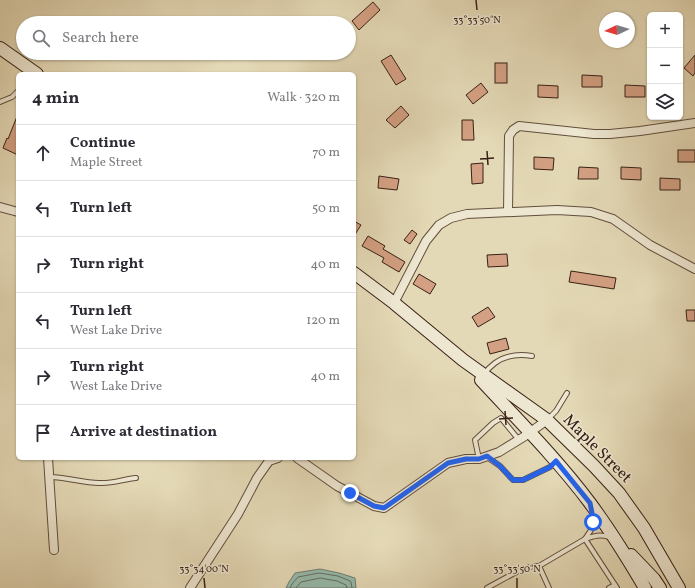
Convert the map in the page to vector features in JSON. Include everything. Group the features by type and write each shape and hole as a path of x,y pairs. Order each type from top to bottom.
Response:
{"main road":[{"path":"0,48 16,59"},
{"path":"17,60 34,72"},
{"name":"Maple Street","path":"356,274 394,303 463,360 546,420 594,466 619,493 644,528 679,588"},
{"name":"Maple Street","path":"463,360 556,461 590,503 618,543 645,588"},
{"path":"618,543 654,579 660,588"}],"street":[{"path":"508,212 509,136 513,130 519,126 594,134 610,134 640,132 695,123"},
{"path":"0,207 16,211"},
{"path":"394,303 426,241 439,226 451,218 467,214 557,210 591,212 613,219 650,245 695,269"},
{"path":"300,460 338,486 374,506 384,508 448,463 483,457 499,452 519,440 546,420"},
{"path":"48,460 54,550"},
{"path":"190,588 238,514 257,478 269,461 272,460"}],"lane":[{"path":"0,102 12,97 16,93"},
{"path":"483,374 501,359 523,355 532,356"},
{"path":"546,420 556,411 567,393"},
{"path":"519,440 501,418 493,423 475,440 483,457 500,466 513,480 523,480 550,467 556,461"},
{"path":"50,477 60,477 100,484 128,478 136,478"},
{"path":"585,539 593,528 590,503"},
{"path":"487,588 520,570 533,566 539,566 585,539 601,535 618,543"},
{"path":"585,539 616,586 609,588"},
{"path":"539,566 549,588"}],"water":[{"path":"320,569 355,578 356,588 286,588 295,573"}],"building":[{"path":"373,2 380,10 359,30 356,26 356,17"},
{"path":"391,55 406,79 396,85 381,61"},
{"path":"695,55 695,73 693,76 684,68"},
{"path":"495,63 507,63 507,83 495,83"},
{"path":"582,75 602,76 602,87 582,87"},
{"path":"481,83 488,92 473,104 466,95"},
{"path":"538,85 558,86 558,98 538,97"},
{"path":"625,85 645,86 645,97 625,97"},
{"path":"401,106 409,115 395,128 386,120"},
{"path":"16,119 16,154 3,148 7,138 8,139"},
{"path":"462,120 473,120 474,140 462,140"},
{"path":"678,150 695,150 695,162 678,162"},
{"path":"534,157 554,158 553,170 534,169"},
{"path":"483,163 483,183 472,184 471,164"},
{"path":"579,167 598,168 598,179 578,179"},
{"path":"621,167 641,168 641,180 621,179"},
{"path":"379,176 399,179 397,190 378,188"},
{"path":"660,178 680,179 680,190 660,190"},
{"path":"356,222 361,225 356,233"},
{"path":"412,230 417,234 410,244 404,240"},
{"path":"368,236 385,246 383,249 405,262 399,272 382,262 384,258 362,246"},
{"path":"507,254 508,266 488,267 487,255"},
{"path":"571,271 616,278 614,289 569,282"},
{"path":"419,274 436,284 430,294 413,284"},
{"path":"488,307 495,317 478,327 472,317"},
{"path":"686,310 695,310 695,321 687,321"},
{"path":"506,338 509,349 490,354 487,343"}],"route":[{"path":"350,493 374,506 384,508 448,463 458,460 479,459 487,456 500,466 513,480 523,480 550,467 556,461 590,503 593,522"}]}
